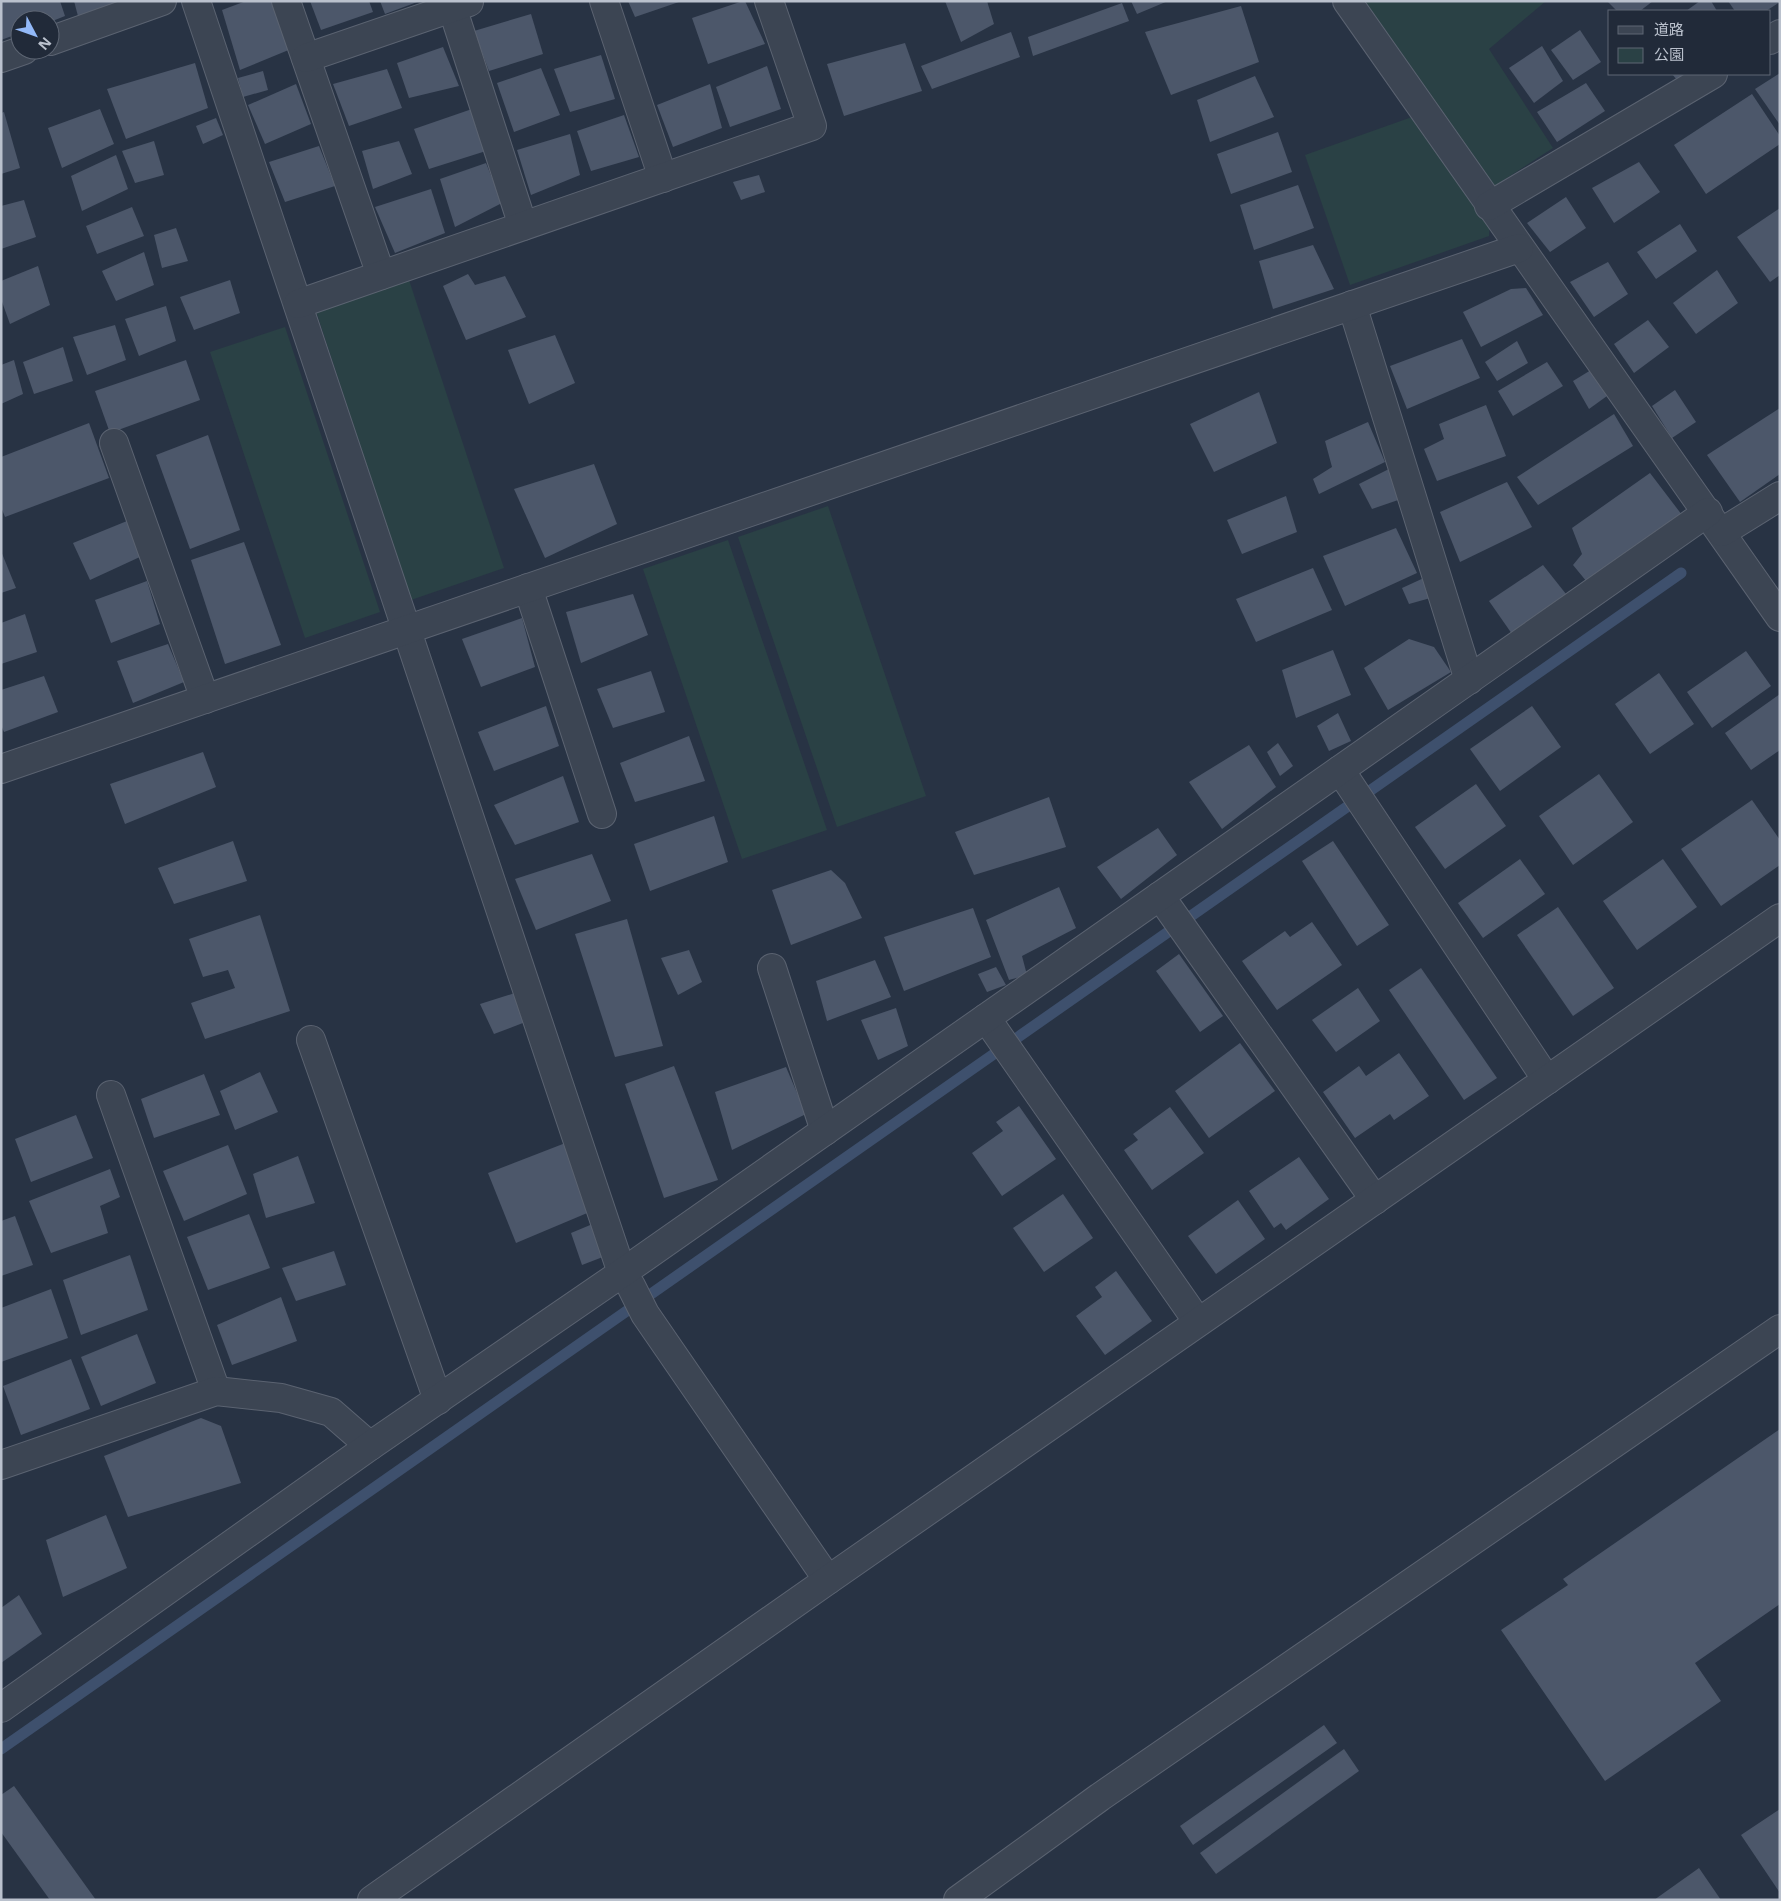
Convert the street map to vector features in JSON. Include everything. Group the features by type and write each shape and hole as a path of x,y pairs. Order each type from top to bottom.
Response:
{"street":[{"path":"60,37 162,1"},
{"path":"196,1 627,1280 645,1314 828,1580"},
{"path":"286,1 381,275"},
{"path":"604,1 663,178"},
{"path":"298,304 812,126 769,1"},
{"path":"1347,1 1489,206 1715,522 1780,617"},
{"path":"306,58 461,4 523,226"},
{"path":"1489,206 1711,75"},
{"path":"2,768 1519,248"},
{"path":"1352,305 1469,680"},
{"path":"114,442 205,699"},
{"path":"1,1708 370,1446 438,1400 627,1280 825,1131 992,1026 1167,906 1346,779 1469,680 1715,522 1780,496"},
{"path":"528,588 602,814"},
{"path":"1346,779 1547,1080"},
{"path":"1167,906 1375,1200"},
{"path":"372,1900 828,1580 1780,918"},
{"path":"772,968 825,1131"},
{"path":"992,1026 1198,1322"},
{"path":"311,1040 438,1400"},
{"path":"111,1095 216,1391"},
{"path":"958,1900 1100,1797 1780,1329"},
{"path":"1,1465 216,1391 281,1398 331,1412 370,1446"}],"green space":[{"path":"1365,1 1546,1 1489,49 1553,148 1490,189"},
{"path":"1412,117 1490,219 1489,236 1350,285 1305,155"},
{"path":"409,280 504,568 411,600 316,311"},
{"path":"285,327 380,612 305,638 210,352"},
{"path":"828,506 926,796 837,827 738,537"},
{"path":"728,540 827,830 742,859 643,569"}],"building":[{"path":"1,1 60,1 65,16 60,18 60,10 10,10 10,37 1,40"},
{"path":"74,1 130,1 79,20"},
{"path":"246,1 274,1 291,49 240,70 222,10"},
{"path":"310,1 369,1 373,12 321,30"},
{"path":"380,1 420,1 385,14"},
{"path":"628,1 679,1 679,2 635,17"},
{"path":"745,1 765,44 708,64 692,18"},
{"path":"945,1 987,1 994,24 961,42"},
{"path":"1131,1 1168,1 1137,14"},
{"path":"1607,1 1653,1 1641,10 1616,10"},
{"path":"1700,1 1711,1 1716,10 1687,10"},
{"path":"1728,1 1780,1 1768,10 1734,10"},
{"path":"1122,3 1129,21 1033,56 1028,37"},
{"path":"1241,6 1259,62 1171,95 1145,32"},
{"path":"531,14 543,54 489,71 474,31"},
{"path":"1580,30 1601,62 1573,80 1551,50"},
{"path":"1011,32 1020,57 932,89 921,66"},
{"path":"905,43 922,91 844,116 827,64"},
{"path":"1542,46 1563,81 1534,103 1509,68"},
{"path":"443,47 459,86 409,98 397,63"},
{"path":"601,55 615,99 570,112 554,69"},
{"path":"195,63 208,108 126,139 107,89"},
{"path":"767,66 781,109 730,127 716,87"},
{"path":"541,68 560,115 514,132 497,83"},
{"path":"387,69 402,108 349,126 333,84"},
{"path":"263,71 268,90 243,97 238,78"},
{"path":"1780,73 1780,125 1755,89"},
{"path":"1673,75 1685,75 1677,80"},
{"path":"1255,76 1274,117 1210,142 1197,100"},
{"path":"1586,83 1605,111 1557,142 1537,112"},
{"path":"296,84 311,124 265,144 248,105"},
{"path":"710,84 722,128 673,147 657,105"},
{"path":"1752,94 1780,136 1780,144 1706,194 1674,145"},
{"path":"100,109 114,144 62,168 48,128"},
{"path":"472,109 486,151 429,169 414,129"},
{"path":"4,112 20,168 1,174 1,113"},
{"path":"624,115 639,157 591,171 577,131"},
{"path":"216,118 223,135 203,144 196,126"},
{"path":"1278,132 1292,172 1231,194 1217,154"},
{"path":"570,134 580,175 531,195 517,150"},
{"path":"154,141 164,175 135,183 122,151"},
{"path":"399,141 412,174 373,189 362,151"},
{"path":"319,146 335,186 285,202 269,162"},
{"path":"116,155 128,189 82,211 71,176"},
{"path":"1639,162 1660,192 1614,223 1592,188"},
{"path":"486,163 502,203 455,227 440,179"},
{"path":"759,175 765,192 741,200 733,182"},
{"path":"1298,185 1314,228 1254,250 1240,205"},
{"path":"431,189 445,233 395,253 375,207"},
{"path":"1566,197 1586,228 1550,252 1527,223"},
{"path":"24,200 36,237 1,249 1,206"},
{"path":"132,207 144,236 97,254 86,226"},
{"path":"1780,208 1780,275 1770,282 1737,237"},
{"path":"1680,224 1697,251 1656,279 1637,252"},
{"path":"176,228 188,261 162,268 154,235"},
{"path":"1313,245 1334,289 1273,309 1259,261"},
{"path":"144,252 154,285 116,301 102,271"},
{"path":"1608,262 1628,294 1594,317 1570,282"},
{"path":"38,266 50,305 10,324 1,299 1,281"},
{"path":"1717,270 1738,303 1696,334 1673,303"},
{"path":"468,274 475,285 505,276 526,317 466,340 443,286"},
{"path":"230,280 240,313 194,330 180,297"},
{"path":"1526,288 1543,315 1481,347 1463,312 1511,289"},
{"path":"166,306 176,341 139,356 125,319"},
{"path":"1648,320 1669,347 1634,373 1614,344"},
{"path":"115,325 126,360 87,375 73,337"},
{"path":"555,335 575,383 529,404 508,350"},
{"path":"1462,339 1480,378 1407,409 1390,366"},
{"path":"1517,341 1528,363 1497,381 1485,362"},
{"path":"63,347 73,381 34,394 23,362"},
{"path":"14,360 23,394 1,404 1,365"},
{"path":"186,360 200,400 110,433 95,391"},
{"path":"1547,362 1563,386 1513,416 1498,391"},
{"path":"1591,370 1607,396 1589,409 1573,381"},
{"path":"1675,390 1696,422 1672,438 1652,406"},
{"path":"1259,392 1277,443 1214,472 1190,424"},
{"path":"1486,405 1506,456 1437,481 1424,449 1444,439 1439,424"},
{"path":"1780,408 1780,474 1740,502 1707,455"},
{"path":"1614,414 1633,446 1538,505 1517,477"},
{"path":"1368,422 1385,462 1319,494 1313,479 1332,467 1325,441"},
{"path":"89,423 109,478 5,517 1,507 1,457"},
{"path":"208,435 240,530 190,549 156,455"},
{"path":"594,464 617,524 545,558 514,489"},
{"path":"1391,468 1404,498 1372,509 1359,484"},
{"path":"1650,473 1682,515 1587,582 1573,565 1582,554 1572,528"},
{"path":"1507,482 1532,527 1460,562 1440,512"},
{"path":"1286,496 1297,532 1242,554 1227,520"},
{"path":"127,521 142,556 90,580 73,543"},
{"path":"1396,528 1417,573 1345,606 1323,556"},
{"path":"244,542 281,645 225,664 191,560"},
{"path":"1,551 16,588 1,593"},
{"path":"1543,565 1566,594 1512,634 1489,601"},
{"path":"1313,568 1332,610 1256,642 1236,599"},
{"path":"1426,577 1434,597 1409,604 1402,588"},
{"path":"147,581 160,624 111,643 95,600"},
{"path":"633,594 648,635 581,663 566,612"},
{"path":"25,614 37,652 1,664 1,623"},
{"path":"522,618 535,667 481,687 462,639"},
{"path":"1409,639 1434,647 1451,672 1388,710 1364,668"},
{"path":"168,644 184,682 133,703 117,661"},
{"path":"1333,650 1351,695 1296,718 1282,670"},
{"path":"1746,651 1771,686 1712,728 1687,692"},
{"path":"651,671 665,712 613,728 597,689"},
{"path":"1659,673 1694,724 1650,754 1615,704"},
{"path":"44,676 58,712 4,732 1,725 1,690"},
{"path":"1780,694 1780,750 1751,770 1725,733"},
{"path":"546,706 559,746 494,771 478,732"},
{"path":"1532,706 1561,747 1500,791 1470,749"},
{"path":"1338,713 1351,741 1329,751 1317,726"},
{"path":"689,736 705,781 635,802 620,763"},
{"path":"1278,743 1293,766 1280,776 1267,752"},
{"path":"1249,745 1276,787 1222,829 1189,782"},
{"path":"203,752 216,787 125,824 110,784"},
{"path":"1599,774 1633,822 1573,865 1539,816"},
{"path":"563,776 579,822 515,845 494,805"},
{"path":"1476,784 1506,826 1445,869 1415,827"},
{"path":"1049,797 1066,847 974,875 955,832"},
{"path":"1752,800 1780,840 1780,865 1721,906 1681,849"},
{"path":"714,816 728,862 650,891 634,844"},
{"path":"1158,828 1177,855 1121,899 1097,867"},
{"path":"233,841 247,881 174,904 158,868"},
{"path":"1333,841 1389,925 1357,946 1302,861"},
{"path":"592,854 611,901 536,930 515,879"},
{"path":"1520,859 1545,894 1483,938 1458,903"},
{"path":"1663,859 1697,907 1637,950 1603,901"},
{"path":"831,870 845,883 862,918 791,945 772,890"},
{"path":"1059,887 1076,928 1022,956 1027,975 1009,980 986,920"},
{"path":"1558,907 1614,988 1573,1016 1517,935"},
{"path":"973,908 991,957 904,991 884,937"},
{"path":"260,915 290,1011 205,1039 191,1003 235,988 228,970 203,977 189,939"},
{"path":"627,919 663,1046 615,1057 575,934"},
{"path":"1312,922 1342,965 1277,1010 1242,961 1285,931 1290,937"},
{"path":"689,950 702,982 678,995 661,958"},
{"path":"1179,954 1223,1016 1200,1032 1156,971"},
{"path":"875,960 891,997 827,1021 816,981"},
{"path":"996,967 1006,985 987,992 978,974"},
{"path":"1421,968 1497,1078 1464,1100 1389,990"},
{"path":"1358,988 1380,1021 1336,1052 1312,1020"},
{"path":"518,992 528,1021 494,1034 480,1004"},
{"path":"896,1008 908,1046 878,1060 861,1020"},
{"path":"1240,1043 1275,1091 1209,1138 1175,1091"},
{"path":"1399,1053 1429,1096 1394,1120 1390,1114 1355,1138 1323,1092 1359,1066 1366,1076"},
{"path":"674,1066 718,1180 664,1198 625,1084"},
{"path":"786,1067 806,1114 732,1150 715,1092"},
{"path":"260,1072 278,1112 235,1130 220,1091"},
{"path":"204,1074 220,1115 154,1138 141,1099"},
{"path":"1019,1106 1056,1159 1002,1196 972,1153 1003,1131 996,1122"},
{"path":"1170,1107 1204,1153 1152,1190 1124,1150 1138,1140 1133,1134"},
{"path":"76,1115 93,1158 31,1182 15,1139"},
{"path":"568,1142 592,1211 516,1243 488,1173"},
{"path":"228,1145 247,1194 184,1221 163,1171"},
{"path":"298,1156 315,1203 266,1218 253,1174"},
{"path":"1299,1157 1329,1199 1286,1230 1281,1223 1274,1228 1249,1191"},
{"path":"110,1169 120,1197 100,1206 108,1233 51,1253 29,1201"},
{"path":"1063,1194 1093,1238 1044,1272 1013,1228"},
{"path":"1238,1200 1265,1239 1216,1274 1188,1236"},
{"path":"249,1214 270,1268 208,1290 187,1237"},
{"path":"15,1216 33,1265 1,1276 1,1221"},
{"path":"595,1223 608,1255 582,1265 571,1233"},
{"path":"334,1251 346,1285 296,1301 282,1268"},
{"path":"130,1255 148,1310 81,1335 63,1280"},
{"path":"1116,1271 1152,1321 1105,1355 1076,1316 1102,1297 1095,1287"},
{"path":"51,1289 68,1338 1,1362 1,1308"},
{"path":"281,1297 297,1341 232,1365 217,1325"},
{"path":"137,1334 156,1383 101,1406 81,1357"},
{"path":"71,1359 90,1409 21,1435 3,1386"},
{"path":"201,1418 221,1426 241,1483 128,1517 104,1456"},
{"path":"1780,1429 1780,1604 1695,1663 1721,1701 1605,1781 1501,1630 1568,1585 1563,1579"},
{"path":"106,1515 127,1568 63,1597 46,1540"},
{"path":"19,1595 42,1634 1,1663 1,1608"},
{"path":"1324,1725 1337,1743 1193,1845 1180,1826"},
{"path":"1344,1749 1359,1771 1216,1874 1200,1853"},
{"path":"14,1786 96,1900 50,1900 1,1832 1,1795"},
{"path":"1780,1809 1780,1893 1741,1835"},
{"path":"1699,1868 1721,1900 1654,1900"}],"waterway":[{"path":"1,1749 1681,573"}]}
